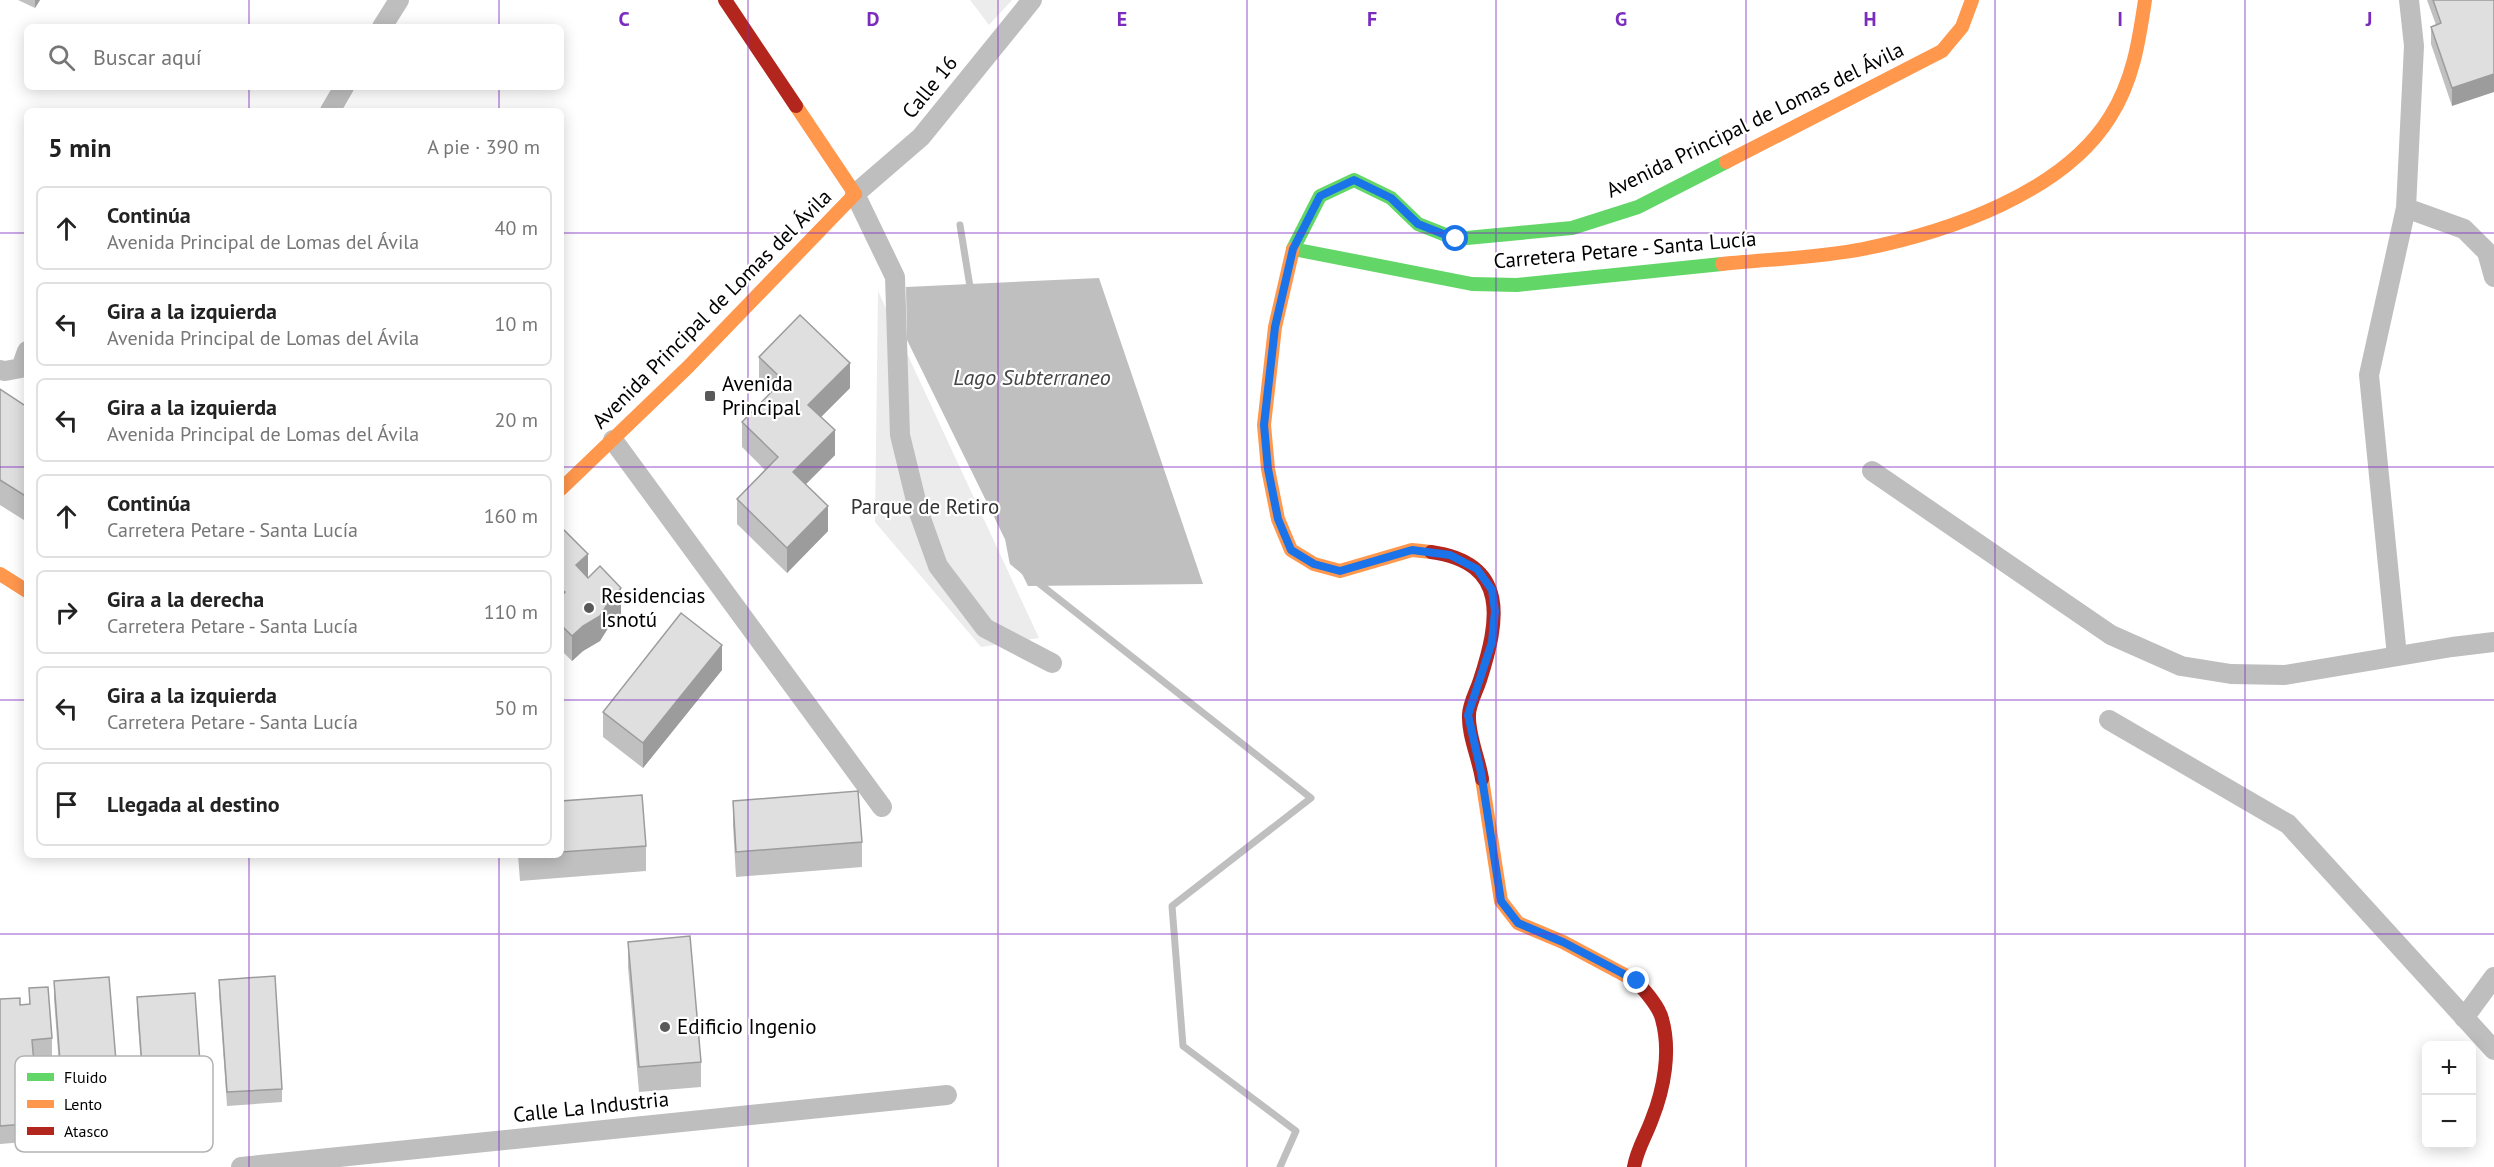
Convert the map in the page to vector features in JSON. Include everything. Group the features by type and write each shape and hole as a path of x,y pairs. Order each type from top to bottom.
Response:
{"street":[{"path":"384,24 399,0"},
{"name":"Avenida Principal de Lomas del Ávila","path":"564,486 688,367 855,194 725,0"},
{"name":"Calle 16","path":"855,194 921,136 1032,0"},
{"name":"Avenida Principal de Lomas del Ávila","path":"1293,249 1320,196 1354,180 1391,198 1418,224 1456,239 1572,228 1638,207 1942,51 1962,27 1972,0"},
{"name":"Carretera Petare - Santa Lucía","path":"1293,249 1472,284 1517,285 1862,249 1939,229 2008,201 2062,170 2091,144 2111,116 2126,85 2137,53 2145,0"},
{"path":"2397,656 2369,375 2406,208 2414,46 2409,0"},
{"path":"332,108 343,90"},
{"path":"855,194 895,277 900,435 919,513 938,566 985,628 1052,663"},
{"path":"2406,208 2464,229 2487,252 2494,277"},
{"path":"1293,249 1275,327 1264,425 1268,469 1278,519 1291,550 1314,564 1340,571 1412,550 1450,555 1477,569 1492,590 1495,611 1492,642 1468,715 1481,772 1501,901 1518,923 1563,942 1637,981 1662,1017 1667,1049 1665,1071 1653,1118 1637,1151 1634,1167"},
{"path":"0,370 21,368 24,360"},
{"path":"613,440 882,807"},
{"path":"1872,471 2111,636 2181,666 2231,674 2285,675 2494,642"},
{"path":"0,574 24,589"},
{"path":"2109,720 2288,824 2494,1050"},
{"path":"2464,1018 2494,977"},
{"name":"Calle La Industria","path":"241,1167 328,1163 947,1095"}],"green space":[{"path":"970,0 1012,0 989,25"},
{"name":"Parque de Retiro","path":"878,291 1039,638 981,647 875,522"}],"water":[{"name":"Lago Subterraneo","path":"1099,278 1203,584 1028,586 907,340 906,287"}],"building":[{"path":"2433,0 2494,0 2494,74 2452,88 2431,27 2441,23"},
{"path":"800,315 850,363 808,405 835,430 793,472 828,506 787,548 737,499 778,457 742,422 783,380 759,357"},
{"path":"0,389 24,405 24,495 0,480"},
{"path":"564,530 588,554 576,565 588,578 600,566 621,588 600,616 572,636 564,628"},
{"path":"681,613 722,645 643,743 603,712"},
{"path":"858,791 862,842 736,852 733,801"},
{"path":"642,795 646,846 564,852 564,801"},
{"name":"Edificio Ingenio","path":"690,936 701,1062 639,1067 628,942"},
{"path":"275,976 282,1089 227,1092 219,980"},
{"path":"109,977 116,1056 60,1056 54,981"},
{"path":"48,987 52,1038 32,1040 33,1056 15,1056 15,1125 0,1126 0,999 20,998 20,1005 30,1004 29,988"},
{"path":"195,993 200,1056 141,1056 137,997"}],"waterway":[{"path":"960,225 971,293"},
{"path":"1009,541 1013,562 1025,572"},
{"path":"1036,581 1311,798 1172,906 1183,1046 1296,1131 1280,1167"}],"traffic: fast":[{"path":"1293,249 1320,196 1354,180 1391,198 1418,224 1456,239 1572,228 1638,207 1726,162"},
{"path":"1293,249 1472,284 1517,285 1722,264"}],"traffic: slow":[{"path":"1726,162 1942,51 1962,27 1972,0"},
{"path":"1722,264 1828,254 1896,242 1966,220 2034,188 2064,167 2089,144 2110,117 2130,75 2145,0"},
{"path":"564,486 688,367 855,194 796,106"},
{"path":"1293,249 1275,327 1264,425 1268,469 1278,519 1291,550 1314,564 1340,571 1412,550 1431,552"},
{"path":"0,574 24,589"},
{"path":"1482,779 1501,901 1518,923 1563,942 1636,981"}],"traffic: jam":[{"path":"725,0 796,106"},
{"path":"1431,552 1457,558 1475,568 1486,582 1492,598 1494,616 1487,658 1469,711 1470,731 1482,779"},
{"path":"1634,1167 1660,1095 1666,1057 1665,1031 1660,1014 1636,981"}],"place":[{"name":"Avenida Principal","path":"710,396"},
{"name":"Residencias Isnotú","path":"589,608"},
{"name":"Edificio Ingenio","path":"665,1027"}],"route":[{"path":"1456,239 1418,224 1391,198 1354,180 1320,196 1293,249 1275,327 1264,425 1268,469 1278,519 1291,550 1314,564 1340,571 1412,550 1450,555 1477,569 1492,590 1495,611 1492,642 1468,715 1481,772 1501,901 1518,923 1563,942 1637,981"}]}
